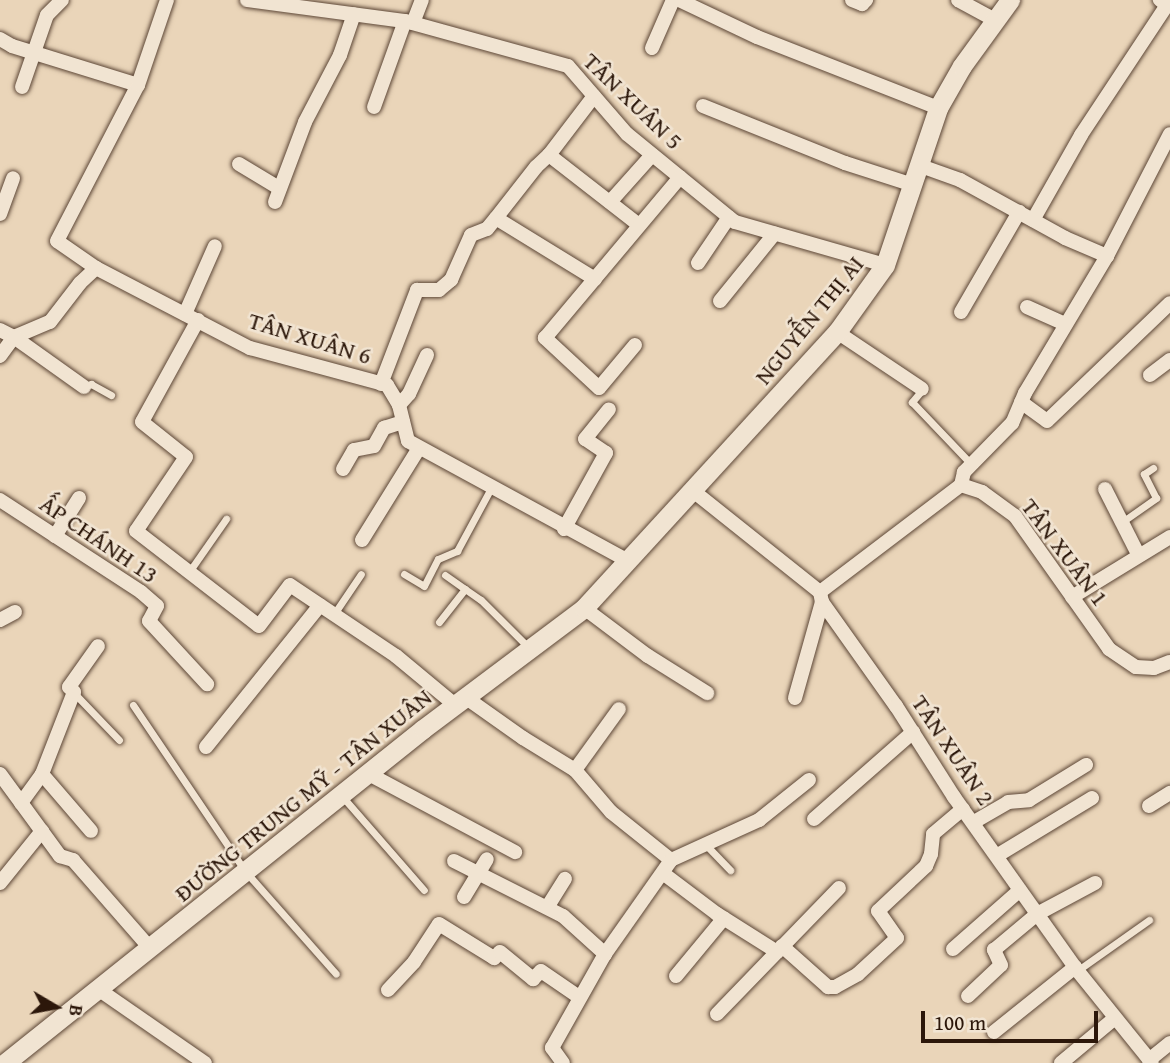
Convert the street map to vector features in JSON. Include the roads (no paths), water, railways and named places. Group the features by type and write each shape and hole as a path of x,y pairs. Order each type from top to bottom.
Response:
{"street":[{"path":"22,87 47,15 62,0"},
{"name":"TÂN XUÂN 6","path":"167,0 138,85 57,241 96,268 250,348 387,386 399,405 408,441 564,529 626,560"},
{"name":"TÂN XUÂN 5","path":"247,0 322,5 354,14 409,22 568,66 627,134 734,222 885,265"},
{"path":"374,107 409,22 422,0"},
{"path":"652,48 673,0"},
{"path":"679,0 757,37 938,107"},
{"path":"852,0 862,4 866,0"},
{"path":"958,0 995,20"},
{"name":"NGUYỄN THỊ AI","path":"626,560 692,489 729,454 837,332 885,265 938,107 1010,0"},
{"path":"1033,220 1080,135 1167,5 1160,0"},
{"path":"239,164 277,195 305,122 340,55 354,14"},
{"path":"0,39 12,46 34,50 138,85"},
{"path":"381,384 417,290 439,289 451,280 471,235 487,229 536,167 550,155 594,96"},
{"path":"703,106 845,163 910,184"},
{"path":"795,698 821,597 961,485 964,472 1012,423 1065,324 1107,256 1170,134"},
{"path":"550,155 639,225"},
{"path":"610,202 652,155"},
{"path":"918,164 960,180 1107,256"},
{"path":"635,345 600,388 545,338 680,177"},
{"path":"0,214 7,184"},
{"path":"961,312 1019,212"},
{"path":"698,262 729,217"},
{"path":"496,218 594,279"},
{"path":"720,302 775,233"},
{"path":"215,246 191,317 142,422 186,457 135,529 259,626 290,585 460,701 575,770 611,813 671,860"},
{"path":"0,356 14,337 50,322 80,283 96,268"},
{"path":"1021,402 1047,421 1170,303"},
{"path":"1027,307 1065,324"},
{"path":"0,330 85,387"},
{"path":"837,332 922,389"},
{"path":"399,405 409,394 427,355"},
{"path":"1150,375 1170,360"},
{"path":"564,529 606,453 585,439 609,409"},
{"path":"343,469 354,450 374,446 384,428 403,422"},
{"path":"362,540 419,448"},
{"name":"TÂN XUÂN 1","path":"961,485 982,492 1015,516 1109,649 1136,667 1154,668 1170,662"},
{"name":"TÂN XUÂN 2","path":"692,489 821,597 1020,891 1076,969 1151,1061"},
{"path":"1105,489 1138,554"},
{"path":"55,536 79,498"},
{"name":"ẤP CHÁNH 13","path":"0,500 141,592 157,606 149,621 207,684"},
{"path":"1072,597 1138,554 1170,537"},
{"name":"ĐƯỜNG TRUNG MỸ - TÂN XUÂN","path":"5,1063 151,949 367,773 584,608 626,560"},
{"path":"206,747 320,605"},
{"path":"584,608 648,656 707,693"},
{"path":"0,620 15,612"},
{"path":"21,803 42,774 74,692 69,687 98,646"},
{"path":"575,770 619,709"},
{"path":"814,819 913,732"},
{"path":"974,822 1008,802 1029,800 1086,765"},
{"path":"367,773 514,852"},
{"path":"0,774 60,856 73,860 151,949"},
{"path":"42,774 91,831"},
{"path":"563,1063 552,1048 579,997 605,954 664,874 671,860 759,820 809,780"},
{"path":"1149,806 1170,793"},
{"path":"998,855 1092,798"},
{"path":"664,874 724,918 780,949 828,987 835,987 858,974 897,937 877,911 926,866 931,854 933,834 963,808"},
{"path":"0,883 41,831"},
{"path":"464,897 486,859"},
{"path":"454,861 478,875 548,906 605,954"},
{"path":"548,906 565,879"},
{"path":"968,996 1001,965 994,950 1037,914 1095,883"},
{"path":"717,1014 839,888"},
{"path":"953,949 1020,891"},
{"path":"676,976 724,918"},
{"path":"387,990 414,962 439,923 494,958 500,952 533,979 541,971 579,997"},
{"path":"994,1032 1076,969"},
{"path":"97,989 196,1060"},
{"path":"1061,1063 1115,1018"},
{"path":"1151,1061 1170,1043"}],"lane":[{"path":"85,387 91,384 111,395"},
{"path":"922,389 912,402 971,464"},
{"path":"1122,522 1156,498 1144,474 1153,468"},
{"path":"404,574 424,586 438,559 457,551 491,488"},
{"path":"189,572 226,519"},
{"path":"333,614 361,573"},
{"path":"444,575 481,600 530,649"},
{"path":"439,621 465,589"},
{"path":"74,692 119,740"},
{"path":"133,705 245,871 337,974"},
{"path":"341,794 424,890"},
{"path":"706,845 730,870"},
{"path":"1076,969 1149,920"}]}
